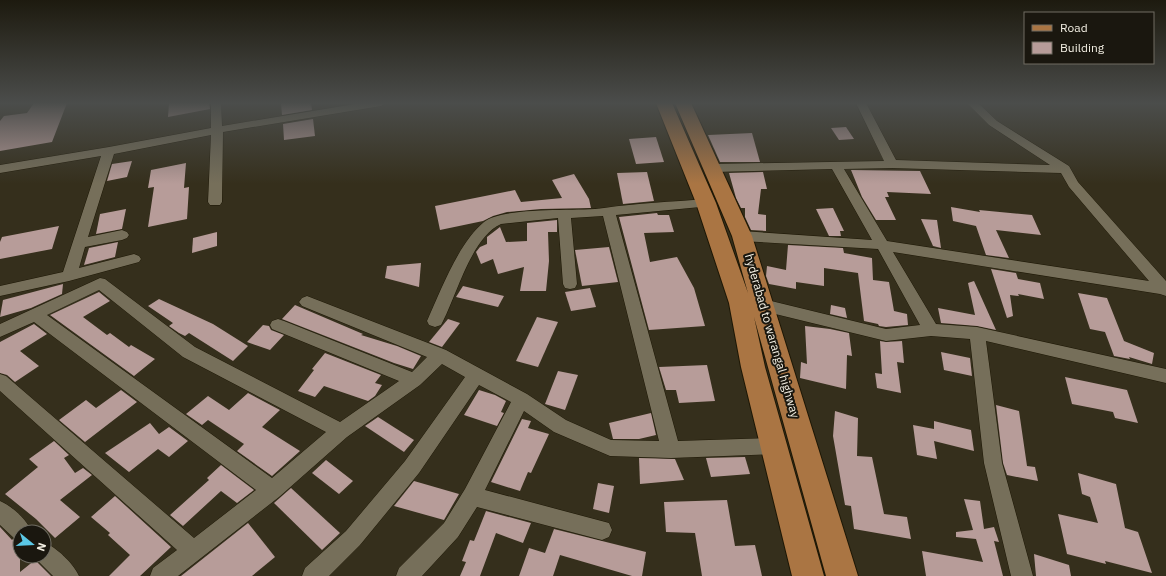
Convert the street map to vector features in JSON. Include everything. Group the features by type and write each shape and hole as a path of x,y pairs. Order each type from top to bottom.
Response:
{"main road":[{"path":"675,130 706,203 740,303 753,367 808,576"},
{"name":"hyderabad to warangal highway","path":"695,130 742,236 842,576"}],"street":[{"path":"0,169 108,151 217,130 215,202"},
{"path":"875,130 892,164"},
{"path":"1005,130 1065,169 1073,184 1166,290"},
{"path":"69,276 108,151"},
{"path":"713,168 892,164 1065,169"},
{"path":"836,165 931,330"},
{"path":"435,321 459,269 478,235 491,223 512,217 608,212 706,203"},
{"path":"608,212 671,450"},
{"path":"564,214 570,284"},
{"path":"80,243 122,234"},
{"path":"742,236 881,245 1166,290"},
{"path":"0,291 69,276 134,259"},
{"path":"0,331 100,283 189,352 341,431"},
{"path":"307,302 440,355 521,399 560,426 610,448 671,450 774,446"},
{"path":"763,305 886,335 931,330 976,333 1166,376"},
{"path":"36,315 272,490"},
{"path":"278,325 414,380"},
{"path":"976,333 993,463 1022,576"},
{"path":"161,576 192,550 272,490 341,431 414,380 440,355"},
{"path":"313,576 353,538 412,467 477,374"},
{"path":"0,381 192,550"},
{"path":"407,576 451,530 472,496 521,399"},
{"path":"472,496 602,530"},
{"path":"0,511 14,524"},
{"path":"52,561 68,576"}],"building":[{"path":"0,130 57,130 52,142 0,151"},
{"path":"283,130 314,130 315,136 284,140"},
{"path":"832,130 848,130 854,139 839,140"},
{"path":"752,133 760,162 720,162 708,135"},
{"path":"656,137 664,162 636,164 629,139"},
{"path":"132,161 127,177 107,181 112,164"},
{"path":"186,163 184,188 189,187 187,219 148,227 154,187 148,188 151,170"},
{"path":"851,170 920,171 931,194 887,192 889,197 885,197 896,220 876,220 862,197"},
{"path":"647,172 654,201 623,204 617,173"},
{"path":"763,172 767,189 761,189 758,214 766,215 766,231 751,230 745,217 745,208 741,208 736,198 729,173"},
{"path":"574,174 589,199 591,208 541,209 507,212 483,221 440,230 435,206 515,190 521,202 562,198 552,180"},
{"path":"951,207 980,212 979,210 1032,215 1041,235 996,230 1009,258 986,255 976,226 953,221"},
{"path":"833,208 844,231 840,231 841,236 829,236 816,209"},
{"path":"126,209 122,229 96,234 100,214"},
{"path":"657,213 658,215 669,215 674,232 644,233 650,262 677,257 694,288 705,326 649,330 619,217"},
{"path":"921,219 937,220 941,248 933,246"},
{"path":"557,220 557,232 548,232 549,261 546,291 520,291 524,267 498,274 493,259 481,264 476,252 480,247 487,244 487,237 500,227 506,242 527,241 527,223"},
{"path":"59,226 52,249 0,259 0,242 2,237"},
{"path":"217,232 217,246 192,253 193,238"},
{"path":"118,242 115,257 84,265 89,248"},
{"path":"788,245 843,248 844,253 872,258 873,280 889,282 894,311 907,314 908,325 886,327 864,321 858,273 824,268 824,286 796,282 796,289 769,284 766,276 767,266 786,270"},
{"path":"609,247 618,282 582,286 575,250"},
{"path":"421,263 419,287 385,278 387,266"},
{"path":"991,269 1016,273 1018,279 1040,283 1044,299 1018,294 1019,296 1010,295 1013,316 1007,318"},
{"path":"974,281 996,330 977,326 941,323 938,308 975,315 968,283"},
{"path":"63,284 62,294 31,308 0,317 3,300"},
{"path":"463,286 504,296 498,307 456,297"},
{"path":"590,288 596,307 571,311 565,292"},
{"path":"99,292 110,301 83,317 107,335 110,333 129,347 131,345 155,359 134,376 50,315"},
{"path":"1078,293 1107,298 1124,341 1154,353 1152,364 1129,357 1130,359 1114,356 1105,332 1090,329"},
{"path":"159,299 213,324 248,346 233,361 189,333 185,336 179,333 169,326 173,323 148,306"},
{"path":"295,305 363,334 361,335 397,346 421,356 413,369 282,319"},
{"path":"831,305 845,308 847,318 830,314"},
{"path":"537,317 558,322 538,367 516,361"},
{"path":"448,319 460,323 442,347 429,342"},
{"path":"34,324 47,334 20,351 39,366 15,382 7,375 0,373 0,342"},
{"path":"263,325 269,326 271,330 284,335 270,350 247,342"},
{"path":"805,326 849,333 852,356 847,355 846,389 800,378 801,362 807,364"},
{"path":"880,341 902,341 904,363 897,362 901,393 877,388 875,373 882,374"},
{"path":"941,352 970,358 972,376 944,370"},
{"path":"325,353 381,375 375,383 382,385 375,396 368,401 324,386 315,397 298,391 314,370 312,369"},
{"path":"707,365 715,401 679,403 676,390 666,390 659,367"},
{"path":"558,371 578,375 565,410 545,404"},
{"path":"1065,377 1127,390 1138,423 1115,418 1113,412 1072,404"},
{"path":"121,390 137,402 85,442 59,420 86,400 96,408"},
{"path":"479,390 495,395 506,401 501,412 504,413 497,426 464,415"},
{"path":"248,393 280,410 262,427 300,451 272,476 237,451 244,444 208,420 202,425 186,414 208,396 229,410"},
{"path":"996,405 1019,411 1027,466 1035,467 1038,481 1007,475 1003,463"},
{"path":"835,411 858,418 857,456 872,457 884,514 907,517 911,539 854,529 851,506 845,505 833,436"},
{"path":"651,413 656,435 639,439 613,439 609,423"},
{"path":"378,417 414,440 404,452 365,426"},
{"path":"522,419 531,421 528,428 549,434 531,473 528,472 520,491 491,482"},
{"path":"934,421 971,430 974,451 934,441 937,459 917,455 913,425 934,429"},
{"path":"150,423 159,434 169,427 188,441 169,457 158,449 129,472 105,453"},
{"path":"54,441 69,455 64,458 75,473 83,468 92,475 60,500 80,517 55,538 52,535 52,524 41,524 5,494 38,467 29,459"},
{"path":"745,457 750,474 711,477 706,458"},
{"path":"639,458 675,459 684,480 640,484"},
{"path":"326,460 353,481 339,494 312,473"},
{"path":"221,465 254,490 237,503 221,491 183,526 170,515 209,480 207,478"},
{"path":"1078,473 1116,484 1125,528 1138,532 1152,573 1105,561 1106,564 1067,554 1058,514 1098,523 1090,497 1082,494"},
{"path":"414,481 459,494 444,520 394,506"},
{"path":"598,483 614,486 609,513 593,509"},
{"path":"291,488 340,533 322,550 274,503"},
{"path":"115,496 171,547 140,576 109,576 130,555 108,535 110,533 91,517"},
{"path":"964,499 980,501 984,529 994,527 999,542 994,541 1003,576 926,576 922,551 983,562 976,539 956,537 956,532 973,530"},
{"path":"727,500 735,546 755,545 762,576 702,576 695,533 666,532 664,502"},
{"path":"486,511 531,523 523,543 496,533 480,576 460,576 466,562 462,561 470,540 474,541"},
{"path":"248,523 275,557 252,576 181,576"},
{"path":"0,527 12,540 12,564 20,564 20,572 30,564 39,564 51,576 0,576"},
{"path":"554,529 646,552 642,576 632,576 560,555 553,576 519,576 529,548 545,553"},
{"path":"1034,554 1069,565 1071,576 1036,576"}]}
